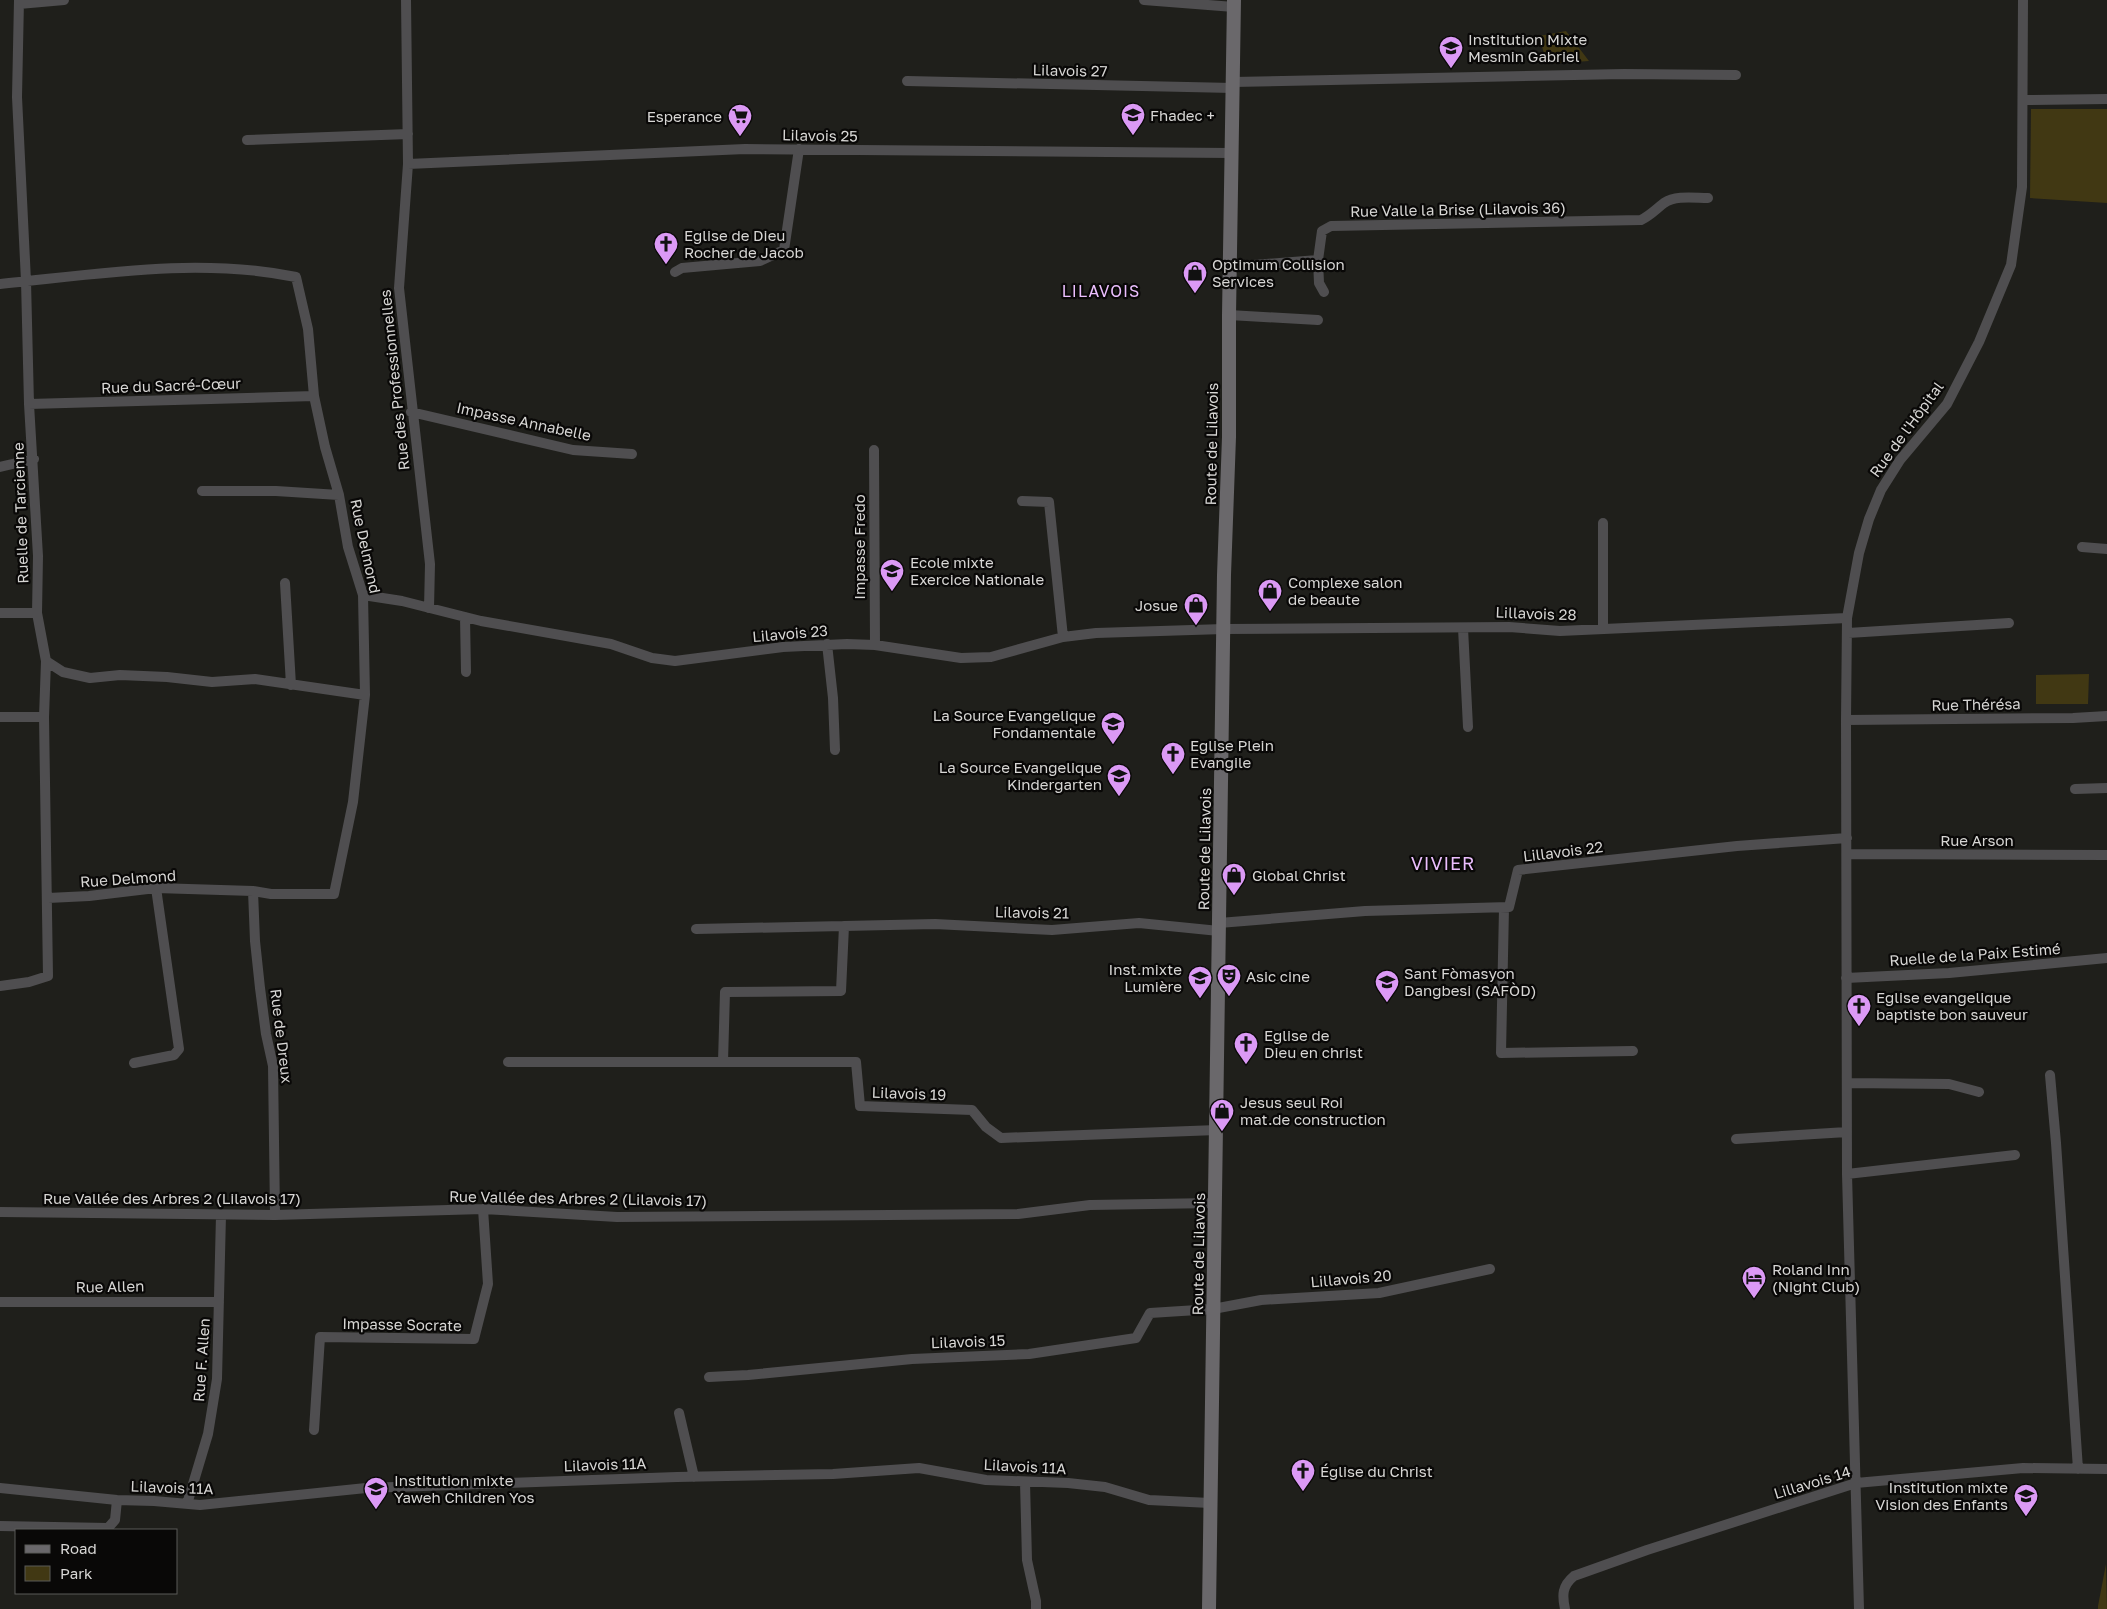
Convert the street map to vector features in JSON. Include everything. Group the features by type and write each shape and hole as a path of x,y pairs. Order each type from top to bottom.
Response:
{"main road":[{"name":"Route de Lilavois","path":"1209,1609 1214,1203 1217,1130 1224,629 1229,437 1228,316 1234,3"}],"street":[{"path":"19,2 64,0"},
{"name":"Rue des Professionnelles","path":"406,0 408,164 399,288 411,412 430,564 429,608"},
{"path":"1144,0 1234,3"},
{"name":"Rue de l'Hôpital","path":"1859,1609 1847,1174 1847,618 1859,554 1869,518 1881,490 1900,460 1947,404 1979,342 2011,265 2022,187 2024,0"},
{"name":"Ruelle de Tarcienne","path":"0,986 29,982 48,976 44,717 46,662 37,613 38,556 34,459 29,404 26,281 17,97 19,2"},
{"name":"Lilavois 27","path":"907,81 1233,85 1624,74 1736,75"},
{"path":"2024,100 2107,99"},
{"path":"247,140 408,134"},
{"name":"Lilavois 25","path":"408,164 745,149 1231,153"},
{"path":"674,272 682,268 760,261 784,250 799,149"},
{"name":"Rue Valle la Brise (Lilavois 36)","path":"1318,260 1322,231 1331,226 1642,220 1670,200 1678,198 1708,198"},
{"path":"1230,267 1318,260 1319,283 1324,292"},
{"name":"Rue Delmond","path":"0,284 127,270 200,267 267,271 296,278 308,328 314,396 325,447 339,495 348,547 363,595 365,695 353,802 334,894 271,894 253,891 156,888 89,896 48,898"},
{"path":"1228,316 1318,320"},
{"name":"Rue du Sacré-Cœur","path":"29,404 314,396"},
{"name":"Impasse Annabelle","path":"411,412 573,450 632,454"},
{"name":"Impasse Fredo","path":"874,450 875,645"},
{"path":"0,467 34,459"},
{"path":"202,492 276,491 339,495"},
{"path":"1022,501 1049,502 1063,637"},
{"path":"1602,523 1603,629"},
{"path":"2082,547 2107,549"},
{"path":"285,583 291,685"},
{"name":"Lilavois 23","path":"363,595 402,601 465,617 611,644 652,658 675,661 783,647 827,644 875,645 961,658 991,657 1063,637 1096,633 1224,629"},
{"path":"0,613 37,613"},
{"path":"465,617 466,672"},
{"name":"Lillavois 28","path":"1224,629 1509,627 1560,631 1847,618"},
{"path":"1848,633 2009,623"},
{"path":"1464,628 1468,727"},
{"path":"827,644 833,698 835,750"},
{"path":"46,662 63,672 90,678 120,675 167,677 212,682 255,679 365,695"},
{"path":"0,716 44,717"},
{"name":"Rue Thérésa","path":"1846,720 2107,716"},
{"path":"2075,789 2107,788"},
{"name":"Lillavois 22","path":"1504,908 1509,907 1518,870 1737,846 1847,838"},
{"name":"Rue Arson","path":"1847,854 2107,855"},
{"path":"134,1063 174,1055 179,1049 156,888"},
{"name":"Rue de Dreux","path":"253,891 255,941 260,988 266,1034 273,1066 275,1215"},
{"path":"1219,927 1365,911 1504,908 1501,1053 1633,1051"},
{"name":"Lilavois 21","path":"696,929 935,924 1052,930 1139,923 1219,927"},
{"path":"723,1062 725,992 841,991 844,926"},
{"name":"Ruelle de la Paix Estimé","path":"1846,978 1949,973 2107,958"},
{"name":"Lilavois 19","path":"508,1062 856,1062 860,1106 972,1110 986,1127 1002,1138 1217,1130"},
{"path":"2050,1075 2058,1162 2078,1469"},
{"path":"1846,1083 1949,1084 1979,1092"},
{"path":"1736,1139 1847,1132"},
{"path":"1847,1174 2015,1155"},
{"name":"Rue Vallée des Arbres 2 (Lilavois 17)","path":"0,1212 275,1215 483,1209 627,1217 1018,1214 1090,1205 1214,1203"},
{"name":"Impasse Socrate","path":"314,1430 320,1337 474,1340 488,1284 483,1209"},
{"name":"Rue F. Allen","path":"187,1504 208,1434 217,1379 222,1215"},
{"name":"Lillavois 20","path":"1213,1309 1261,1300 1379,1293 1490,1269"},
{"name":"Rue Allen","path":"0,1302 220,1302"},
{"name":"Lilavois 15","path":"709,1376 748,1375 912,1359 1039,1353 1136,1338 1150,1313 1213,1309"},
{"path":"679,1413 694,1477"},
{"name":"Lilavois 11A","path":"0,1488 117,1500 200,1505 366,1488 833,1474 919,1468 986,1480 1105,1487 1149,1500 1210,1503"},
{"name":"Lillavois 14","path":"1565,1609 1562,1595 1566,1583 1574,1576 1647,1550 1856,1483 2022,1468 2107,1469"},
{"path":"1025,1482 1027,1560 1036,1609"},
{"path":"0,1526 108,1528 115,1520 117,1500"}],"green space":[{"path":"1566,31 1589,61 1547,64 1539,36"},
{"path":"2031,109 2107,109 2107,203 2030,198"},
{"path":"2089,674 2088,704 2036,704 2036,675"},
{"path":"2106,1564 2107,1609 2098,1609 2098,1606"}],"place":[{"name":"Institution Mixte Mesmin Gabriel","path":"1451,69"},
{"name":"Fhadec +","path":"1133,136"},
{"name":"Esperance","path":"740,137"},
{"name":"Eglise de Dieu Rocher de Jacob","path":"666,265"},
{"name":"Optimum Collision Services","path":"1195,294"},
{"name":"Ecole mixte Exercice Nationale","path":"892,592"},
{"name":"Complexe salon de beaute","path":"1270,612"},
{"name":"Josue","path":"1196,626"},
{"name":"La Source Evangelique Fondamentale","path":"1113,745"},
{"name":"Eglise Plein Evangile","path":"1173,775"},
{"name":"La Source Evangelique Kindergarten","path":"1119,797"},
{"name":"Global Christ","path":"1234,896"},
{"name":"Asic cine","path":"1229,997"},
{"name":"Inst.mixte Lumière","path":"1200,999"},
{"name":"Sant Fòmasyon Dangbesi (SAFÒD)","path":"1387,1003"},
{"name":"Eglise evangelique baptiste bon sauveur","path":"1859,1027"},
{"name":"Eglise de Dieu en christ","path":"1246,1065"},
{"name":"Jesus seul Roi mat.de construction","path":"1222,1132"},
{"name":"Roland Inn (Night Club)","path":"1754,1299"},
{"name":"Église du Christ","path":"1303,1492"},
{"name":"Institution mixte Yaweh Children Yos","path":"376,1510"},
{"name":"Institution mixte Vision des Enfants","path":"2026,1517"}],"district":[{"name":"LILAVOIS","path":"1101,291"},
{"name":"VIVIER","path":"1443,863"}]}
